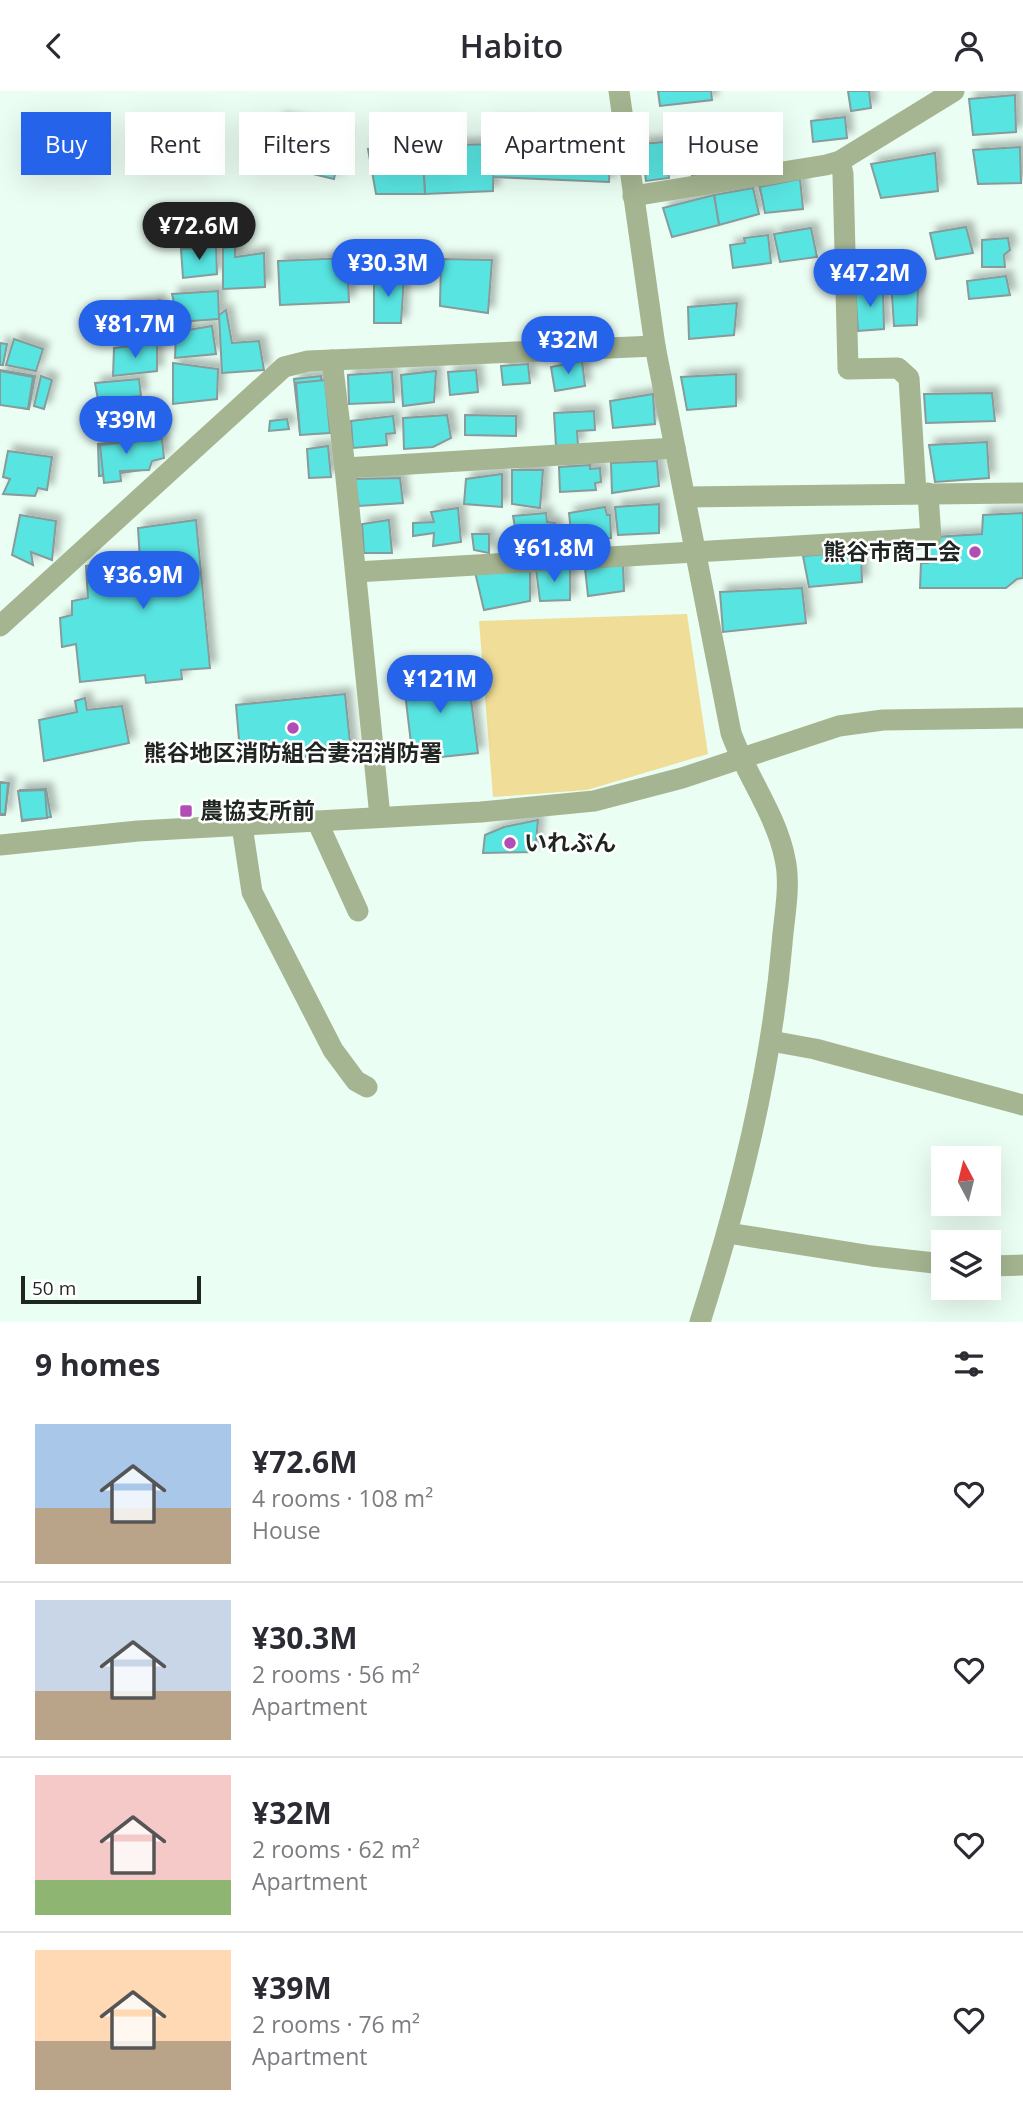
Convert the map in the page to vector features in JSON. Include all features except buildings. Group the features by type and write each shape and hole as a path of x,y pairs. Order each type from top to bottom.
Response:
{"street":[{"path":"619,91 655,346 731,733 740,758 774,825 786,860 783,926 771,1041 728,1233 700,1322"},
{"path":"634,196 840,161 954,91"},
{"path":"356,572 931,538 922,493 909,378 898,368 848,369 843,174 840,161"},
{"path":"0,627 284,367 332,359 655,346"},
{"path":"332,359 380,817"},
{"path":"345,468 675,448"},
{"path":"685,497 1023,493"},
{"path":"0,845 138,831 481,812 594,801 682,778 839,726 883,720 1023,718"},
{"path":"317,821 359,911"},
{"path":"242,825 252,892 333,1050 356,1080 366,1087"},
{"path":"771,1041 815,1049 1023,1105"},
{"path":"728,1233 872,1256 931,1262"},
{"path":"1001,1266 1023,1265"}],"shaded area":[{"path":"687,614 708,754 587,790 493,797 479,621"}],"place":[{"name":"熊谷市商工会","path":"975,552"},
{"name":"熊谷地区消防組合妻沼消防署","path":"293,728"},
{"name":"農協支所前","path":"186,811"},
{"name":"いれぶん","path":"510,843"}]}
